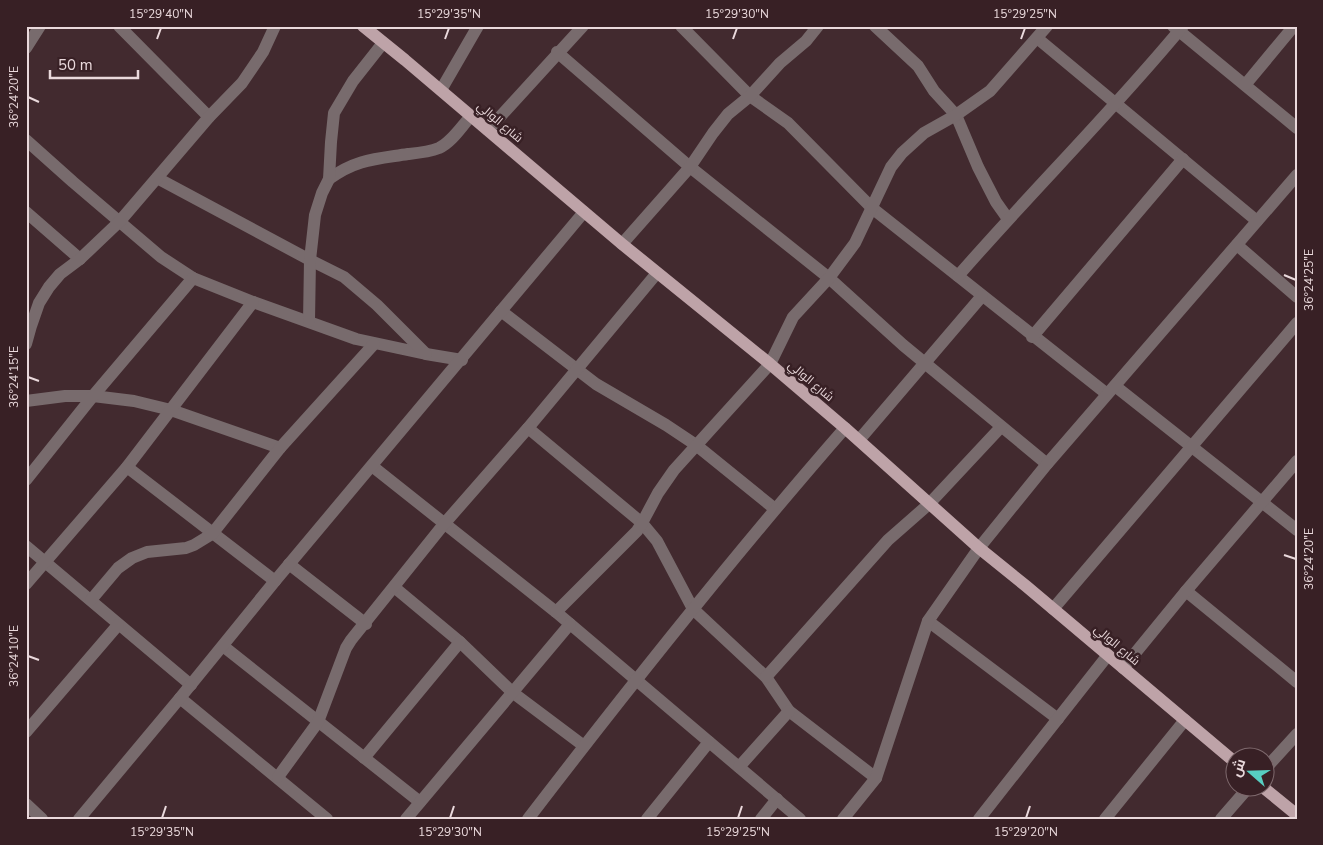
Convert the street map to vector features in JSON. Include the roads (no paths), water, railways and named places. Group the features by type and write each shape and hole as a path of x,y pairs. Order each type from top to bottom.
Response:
{"main road":[{"name":"شارع الوالي","path":"363,26 622,244 770,364 980,548 1226,755"},
{"path":"1276,798 1297,815"}],"street":[{"path":"26,48 40,26"},
{"path":"119,26 209,117"},
{"path":"26,344 28,324 48,287 120,221 209,117 242,83 263,52 275,26"},
{"path":"441,90 478,26"},
{"path":"488,130 582,26"},
{"path":"622,244 690,166 728,114 750,96 780,63 806,41 818,26"},
{"path":"875,26 918,66 934,91 956,115 982,175 1008,218"},
{"path":"556,612 630,539 642,523 674,470 770,364 794,317 855,243 892,166 902,153 924,133 956,115 990,90 1047,26"},
{"path":"1245,85 1294,26"},
{"path":"687,28 750,96 788,124 872,208 1032,336 1191,446 1297,530"},
{"path":"958,276 1008,218 1115,102 1178,28 1297,128"},
{"path":"1038,38 1257,221"},
{"path":"309,322 310,260 315,215 329,179 330,142 334,113 354,81 383,43"},
{"path":"558,52 690,166 828,278 925,364 1047,464"},
{"path":"329,179 340,171 363,161 426,152 438,148 449,141 471,116"},
{"path":"26,140 161,257 194,278 253,302 374,344 462,360"},
{"path":"1032,336 1183,158"},
{"path":"843,819 876,778 928,621 980,548 1047,464 1297,175"},
{"path":"158,178 344,277 377,305 426,354"},
{"path":"26,212 80,259"},
{"path":"79,819 289,564 462,360 584,212"},
{"path":"1236,245 1297,297"},
{"path":"278,777 318,722 346,648 444,524 528,428 657,272"},
{"path":"26,480 92,396 194,278"},
{"path":"859,440 982,296"},
{"path":"26,584 172,410 253,302"},
{"path":"502,311 596,384 696,445 775,508"},
{"path":"1053,609 1297,323"},
{"path":"91,600 118,568 132,558 147,552 194,545 212,534 280,448 374,344"},
{"path":"26,401 65,396 92,396 134,401 172,410 280,448"},
{"path":"766,677 888,540 930,504 1001,427"},
{"path":"528,428 642,523 657,541 693,609 766,677 788,711 876,778"},
{"path":"528,819 693,609 775,508 845,428"},
{"path":"1123,668 1297,461"},
{"path":"372,466 556,612 800,819"},
{"path":"126,467 275,581"},
{"path":"26,546 190,685"},
{"path":"289,564 366,624"},
{"path":"394,587 460,642 512,692 584,746"},
{"path":"1186,591 1297,682"},
{"path":"928,621 1058,719"},
{"path":"406,819 570,624"},
{"path":"26,732 118,625"},
{"path":"364,758 460,642"},
{"path":"223,646 420,802"},
{"path":"979,819 1108,655"},
{"path":"180,698 278,777 319,816"},
{"path":"739,767 788,711"},
{"path":"1105,819 1185,720"},
{"path":"1276,757 1297,734"},
{"path":"647,819 709,742"},
{"path":"1221,819 1239,798"},
{"path":"761,819 777,799"},
{"path":"26,804 42,819"}]}
